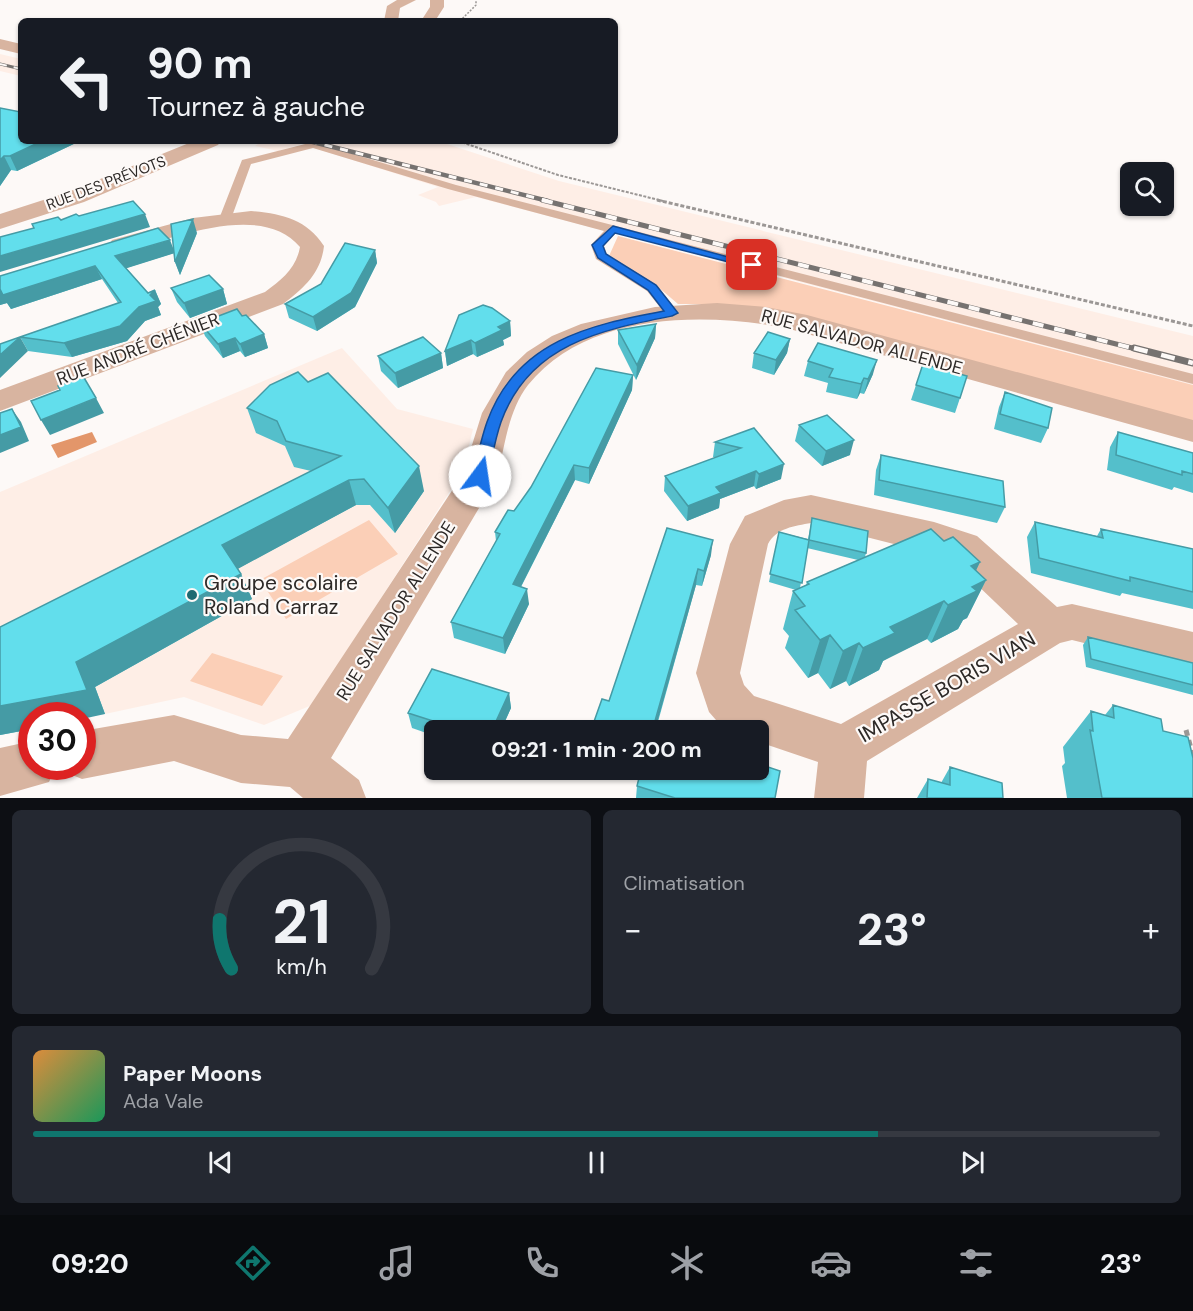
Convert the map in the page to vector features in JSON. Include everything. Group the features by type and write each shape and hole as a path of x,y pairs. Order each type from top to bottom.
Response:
{"street":[{"path":"392,18 394,6 409,0"},
{"path":"430,18 437,7 437,0"},
{"path":"0,44 18,48"},
{"name":"RUE DES PRÉVOTS","path":"0,222 117,181 204,144"},
{"name":"RUE ANDRÉ CHÉNIER","path":"0,401 274,298 297,280 311,261 312,246 308,239 285,224 254,218 225,219 167,231 100,251"},
{"name":"RUE SALVADOR ALLENDE","path":"300,764 480,476 494,422 518,377 562,343 605,326 672,313 719,311 772,316 1193,431"},
{"name":"IMPASSE BORIS VIAN","path":"1050,627 963,547 934,537 811,509 784,514 758,526 749,544 718,673 724,697 739,713 844,748 1050,627 1072,622 1193,651"},
{"path":"96,752 174,738 241,759 300,764 341,798"},
{"name":"IMPASSE BORIS VIAN","path":"839,798 844,748"},
{"path":"0,772 18,768"}],"lane":[{"path":"225,219 246,162 313,145 452,187 1193,379"},
{"path":"613,229 597,245 601,256 652,288 672,313"}],"path":[{"path":"463,18 476,5 476,0"},
{"path":"467,144 558,175 1193,326"},
{"path":"1186,730 1193,756"}],"shaded area":[{"path":"0,54 18,58 18,75 0,71"},
{"path":"258,144 302,144 278,151 255,146"},
{"path":"302,144 447,144 559,181 1193,336 1193,385 476,197 439,206 436,202 418,195 438,187"},
{"path":"618,236 1193,385 1193,425 708,304 678,304 657,286 609,256"},
{"name":"Groupe scolaire Roland Carraz","path":"342,348 397,409 473,429 463,471 312,705 264,725 184,697 105,714 96,714 96,702 18,702 18,732 0,735 0,492"},
{"path":"92,432 97,442 58,458 51,445"},
{"path":"369,520 398,554 286,619 260,580"},
{"path":"212,653 283,676 262,706 190,681"}],"building":[{"path":"0,108 18,111 18,144 36,144 10,156 4,156 0,160"},
{"path":"133,201 145,214 0,256 0,237 34,228 32,224 58,217 61,220 76,214 79,216"},
{"path":"193,219 175,262 171,224"},
{"path":"158,228 170,240 115,256 148,293 155,290 150,295 156,301 139,307 120,326 64,343 20,337 121,302 95,266 3,295 0,289 0,276"},
{"path":"345,243 375,250 351,293 313,317 285,304 321,284"},
{"path":"209,275 223,289 184,303 171,288"},
{"path":"483,305 492,308 510,321 498,327 502,330 475,343 471,340 445,351 459,315"},
{"path":"237,309 264,334 240,344 235,338 218,344 200,323"},
{"path":"656,324 637,365 618,330"},
{"path":"768,332 790,339 776,360 754,353"},
{"path":"20,337 0,355 0,344"},
{"path":"423,337 441,353 395,373 378,356"},
{"path":"818,343 877,360 868,379 864,378 861,384 829,377 833,369 808,361"},
{"path":"923,364 967,376 960,398 916,385"},
{"path":"596,368 633,375 589,468 574,465 513,584 527,589 503,638 451,622 500,534 495,532 508,510 514,511 531,487"},
{"path":"298,372 308,382 328,373 419,466 388,508 364,479 349,480 222,545 241,574 76,662 87,690 0,706 0,627 341,456 286,441 277,421 247,408 270,385"},
{"path":"83,376 96,398 41,420 31,401 60,390 58,386"},
{"path":"1005,392 1052,408 1048,428 1000,414"},
{"path":"12,409 21,427 0,435 0,413"},
{"path":"827,415 854,440 826,451 799,425"},
{"path":"754,428 784,464 759,474 756,471 716,487 721,493 688,506 665,476 741,448 715,442"},
{"path":"1118,432 1193,453 1193,474 1182,471 1182,475 1116,455"},
{"path":"881,455 1003,481 1005,507 879,480"},
{"path":"812,518 868,531 866,553 809,540"},
{"path":"1035,522 1103,538 1101,529 1193,549 1193,592 1130,577 1130,581 1039,558"},
{"path":"667,528 713,540 704,571 698,569 655,720 595,720 602,699 609,701"},
{"path":"931,529 944,541 953,537 980,562 971,566 986,580 972,587 977,591 948,605 944,601 890,627 895,633 863,648 859,643 843,651 830,635 820,640 795,610 805,606 793,591 809,584 807,582"},
{"path":"779,532 809,540 802,583 770,574"},
{"path":"1088,637 1193,663 1193,685 1091,659"},
{"path":"432,669 509,693 497,720 430,720 408,713"},
{"path":"1113,705 1161,719 1163,731 1188,737 1193,758 1193,798 1102,798 1090,730 1093,731 1091,711 1114,718"},
{"path":"769,767 780,771 775,798 675,798 637,786 638,780 769,780"},
{"path":"950,767 1002,783 1003,798 927,798 928,779 950,785"}],"railway":[{"path":"0,64 18,68"},
{"path":"321,144 548,201"},
{"path":"542,200 1140,350"},
{"path":"1134,348 1193,363"}],"place":[{"name":"Groupe scolaire Roland Carraz","path":"192,595"}],"route":[{"path":"480,476 494,422 506,396 518,377 542,356 562,343 605,326 640,317 672,313 652,288 601,256 597,245 613,229 752,265"}]}
